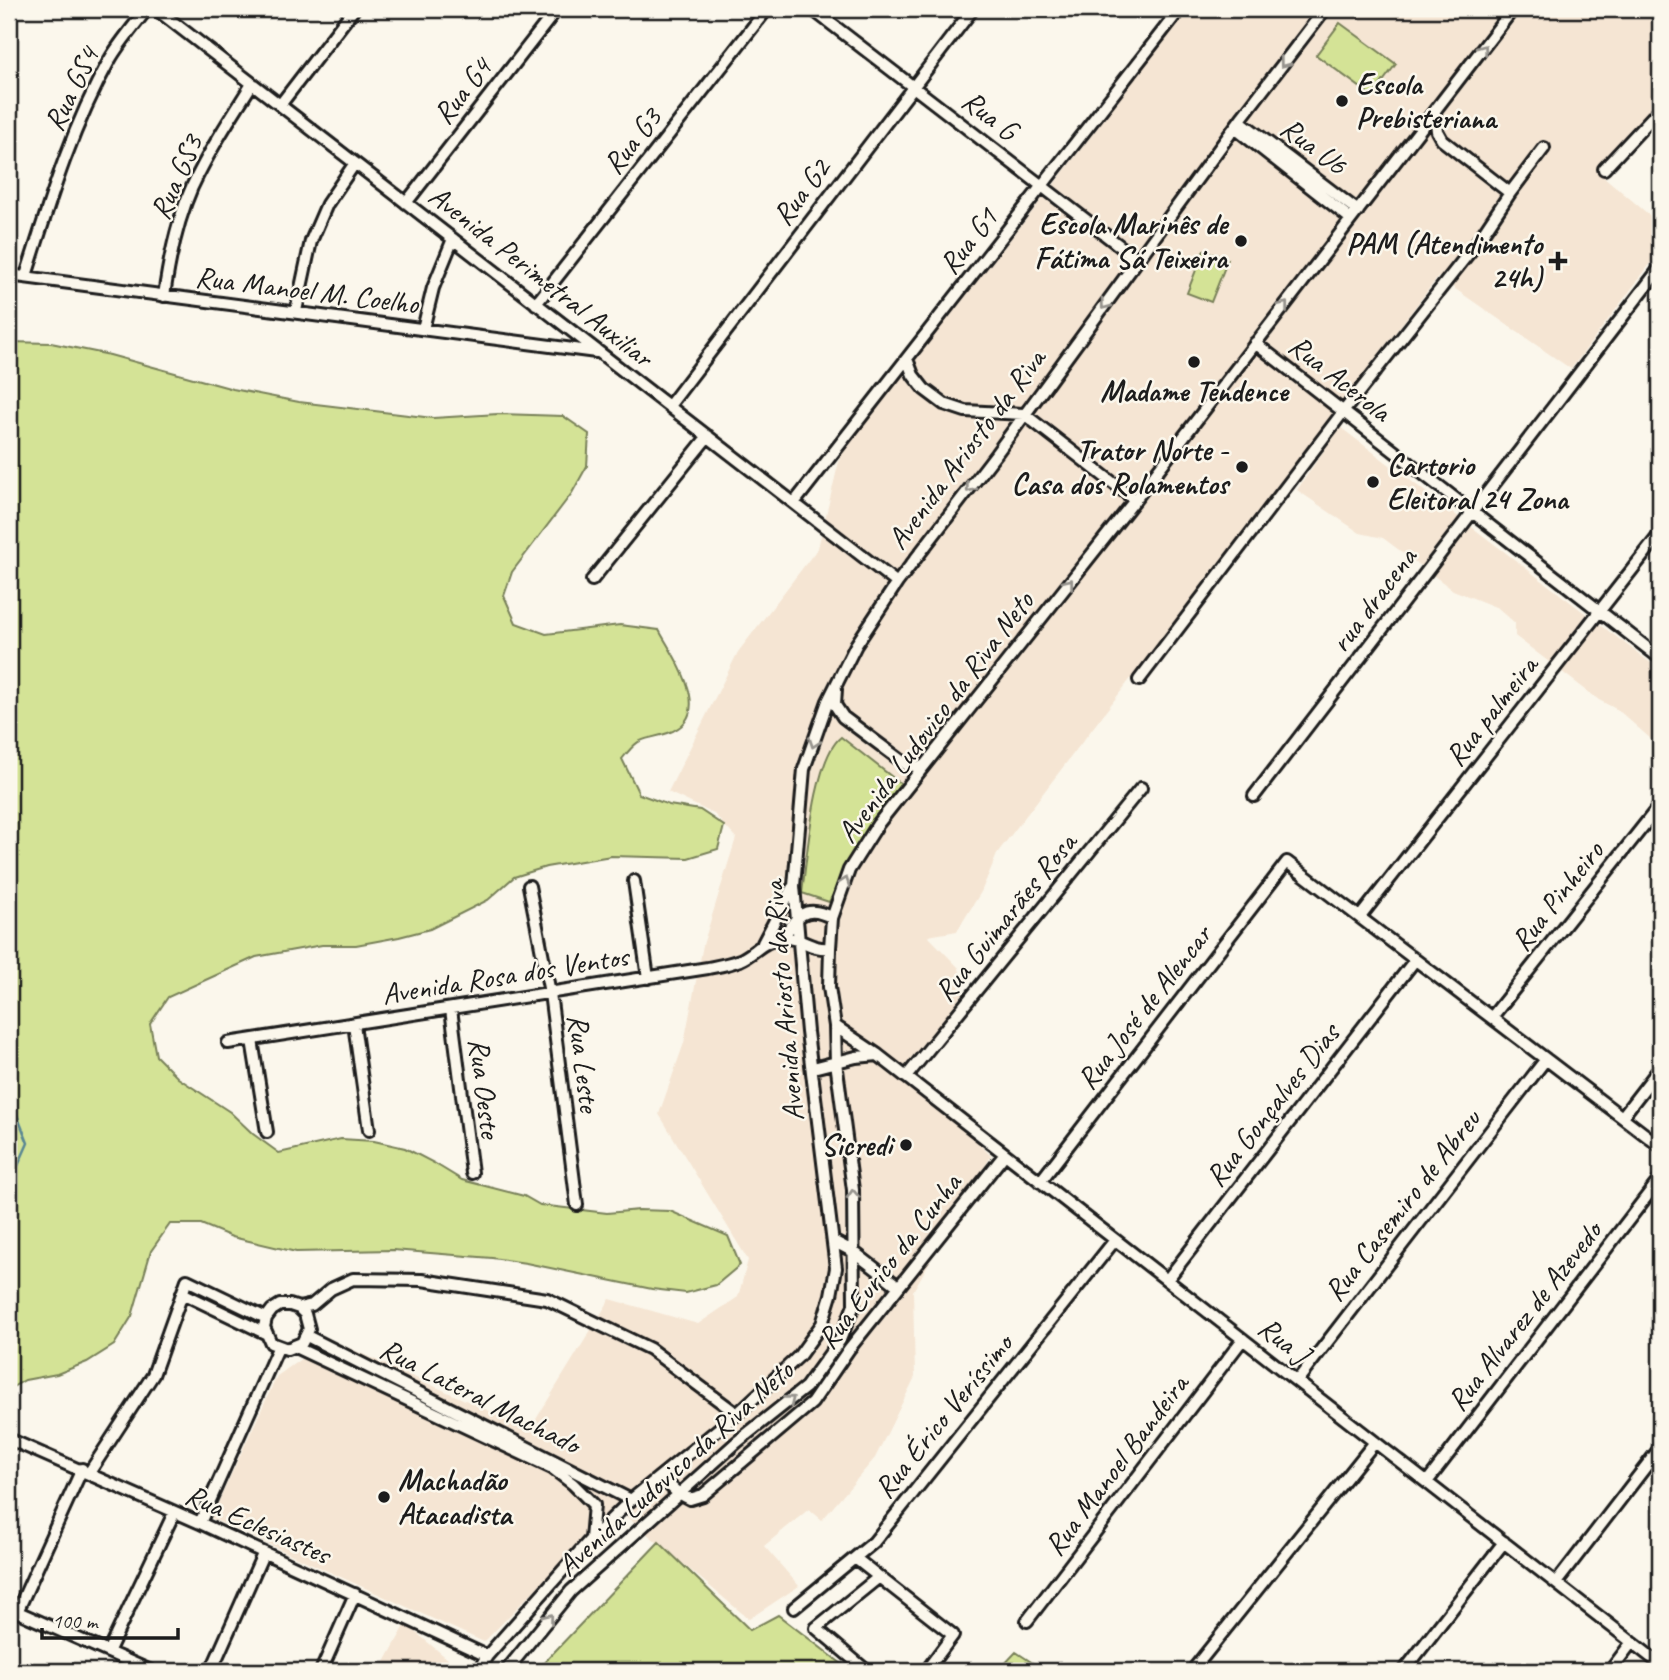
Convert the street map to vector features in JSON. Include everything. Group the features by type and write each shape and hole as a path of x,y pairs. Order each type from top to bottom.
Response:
{"street":[{"name":"Rua GS4","path":"26,276 53,190 76,131 110,60 146,9"},
{"name":"Avenida Perimetral Auxiliar","path":"156,9 897,583"},
{"path":"280,105 354,9"},
{"name":"Rua G4","path":"407,203 557,9"},
{"name":"Rua G3","path":"536,304 766,9"},
{"name":"Rua G","path":"812,9 1138,260"},
{"name":"Rua G2","path":"669,406 973,9"},
{"name":"Rua G1","path":"794,503 1180,9"},
{"name":"Avenida Ariosto da Riva","path":"478,1671 486,1656 591,1539 631,1500 737,1414 799,1356 822,1324 836,1268 807,1032 794,886 804,769 821,721 856,645 897,583 996,454 1237,124 1325,9"},
{"name":"Avenida Ludovico da Riva Neto","path":"506,1671 571,1591 737,1442 806,1387 840,1340 854,1305 853,1190 829,987 832,918 849,870 878,824 1135,500 1513,9"},
{"name":"Rua GS3","path":"164,296 169,260 192,188 216,142 252,84"},
{"path":"1604,169 1660,109"},
{"path":"1435,113 1437,131 1442,140 1510,192"},
{"name":"Rua U6","path":"1237,124 1354,215"},
{"path":"1139,680 1343,412 1476,244 1510,192 1544,148"},
{"path":"296,311 311,241 327,204 355,163"},
{"path":"423,329 433,288 453,239"},
{"name":"rua dracena","path":"1254,796 1660,268"},
{"name":"Rua Manoel M. Coelho","path":"9,275 599,352"},
{"name":"Rua Acerola","path":"1255,343 1660,659"},
{"path":"907,359 924,389 944,404 965,411 1024,414 1135,500"},
{"path":"592,580 708,436"},
{"name":"Rua palmeira","path":"1360,917 1660,534"},
{"path":"837,683 834,699 840,719 907,765 923,767"},
{"path":"821,721 840,719"},
{"path":"872,743 900,768 909,786"},
{"name":"Rua Guimarães Rosa","path":"906,1077 1141,788"},
{"name":"Rua Pinheiro","path":"1492,1017 1660,805"},
{"name":"Rua José de Alencar","path":"1041,1182 1287,862 1360,917"},
{"path":"634,881 648,978"},
{"path":"763,943 794,886"},
{"name":"Rua Leste","path":"530,887 550,993 578,1205"},
{"path":"783,938 795,918 815,912 832,918"},
{"path":"1360,917 1660,1146"},
{"name":"Avenida Rosa dos Ventos","path":"228,1043 708,968 741,960 763,943 783,938 800,939 814,947 830,948"},
{"name":"Rua Gonçalves Dias","path":"1167,1280 1415,960"},
{"name":"Rua Oeste","path":"451,1009 472,1173"},
{"path":"354,1024 369,1130"},
{"name":"Rua J","path":"835,1026 878,1055 1660,1664"},
{"path":"252,1040 267,1132"},
{"path":"813,1068 878,1055"},
{"name":"Rua Casemiro de Abreu","path":"1297,1381 1546,1059"},
{"path":"1622,1116 1660,1068"},
{"name":"Rua Eurico da Cunha","path":"680,1494 690,1499 703,1495 812,1403 849,1349 1005,1154"},
{"name":"Rua Alvarez de Azevedo","path":"1427,1482 1660,1179"},
{"name":"Rua Érico Veríssimo","path":"794,1608 874,1542 1115,1240"},
{"path":"833,1241 854,1252 898,1286"},
{"path":"265,1333 266,1318 280,1305 299,1308 312,1305 331,1289 353,1279 422,1280 547,1299 650,1349 737,1414"},
{"path":"151,1671 13,1610 86,1471 153,1375 187,1280 266,1318"},
{"path":"182,1293 265,1333 278,1348 295,1348 552,1468 594,1505 591,1539"},
{"path":"295,1348 307,1336 308,1321 299,1308"},
{"name":"Rua Lateral Machado","path":"307,1336 631,1500"},
{"name":"Rua Manoel Bandeira","path":"1027,1621 1243,1339"},
{"path":"840,1340 849,1349"},
{"path":"200,1523 278,1348"},
{"name":"Rua Eclesiastes","path":"9,1439 86,1471 486,1656"},
{"path":"737,1442 751,1455"},
{"path":"1192,1671 1375,1442"},
{"path":"1556,1583 1660,1448"},
{"path":"663,1474 671,1489 680,1494"},
{"path":"108,1652 174,1513"},
{"path":"1404,1671 1504,1542"},
{"path":"211,1671 263,1554"},
{"path":"855,1558 953,1634 926,1671"},
{"path":"867,1671 816,1628 879,1577"},
{"path":"321,1671 355,1594"},
{"path":"1610,1671 1632,1642"}],"shaded area":[{"path":"1188,9 1660,9 1660,100 1597,171 1660,224 1660,251 1571,369 1438,277 998,852 981,892 957,931 928,936 959,968 964,992 907,1070 991,1156 913,1291 915,1377 875,1458 822,1520 809,1509 764,1546 799,1586 749,1619 615,1507 484,1642 211,1518 277,1376 329,1339 530,1429 610,1299 698,1324 738,1297 748,1260 659,1114 684,1043 703,945 736,838 714,814 668,792 738,652 818,548 841,453 1058,179"},
{"path":"1340,427 1660,670 1660,747 1618,710 1599,700 1515,636 1515,623 1498,608 1453,590 1383,538 1360,533 1297,490"},
{"path":"406,1624 462,1671 380,1671"}],"green space":[{"path":"1340,23 1396,64 1372,96 1316,55"},
{"path":"1204,250 1228,259 1211,302 1187,293"},
{"path":"9,342 51,343 110,355 233,389 299,402 433,418 498,414 563,416 589,434 587,466 572,493 512,572 504,596 516,623 546,634 620,625 659,630 688,686 691,700 689,714 682,725 668,733 638,742 622,759 639,794 669,805 700,810 724,826 718,849 688,858 611,856 546,867 514,877 488,900 430,929 356,945 322,945 256,957 168,997 150,1024 156,1056 178,1078 230,1112 253,1134 279,1153 341,1139 374,1141 405,1148 462,1180 524,1196 540,1205 607,1213 670,1211 728,1236 740,1265 716,1285 686,1293 652,1289 492,1258 393,1250 296,1252 232,1237 201,1224 170,1224 151,1251 132,1316 114,1345 87,1362 57,1374 25,1380 9,1389"},
{"path":"841,737 901,784 872,821 829,902 802,893 818,786 824,765"},
{"path":"659,1542 750,1630 778,1615 851,1671 536,1671"},
{"path":"1016,1652 1045,1671 998,1671"}],"waterway":[{"path":"9,1095 28,1143 9,1186"}],"place":[{"name":"Escola Prebisteriana","path":"1342,101"},
{"name":"Escola Marinês de Fátima Sá Teixeira","path":"1241,241"},
{"name":"PAM (Atendimento 24h)","path":"1558,261"},
{"name":"Madame Tendence","path":"1194,362"},
{"name":"Trator Norte - Casa dos Rolamentos","path":"1242,467"},
{"name":"Cartorio Eleitoral 24 Zona","path":"1373,482"},
{"name":"Sicredi","path":"906,1145"},
{"name":"Machadão Atacadista","path":"384,1497"}]}
